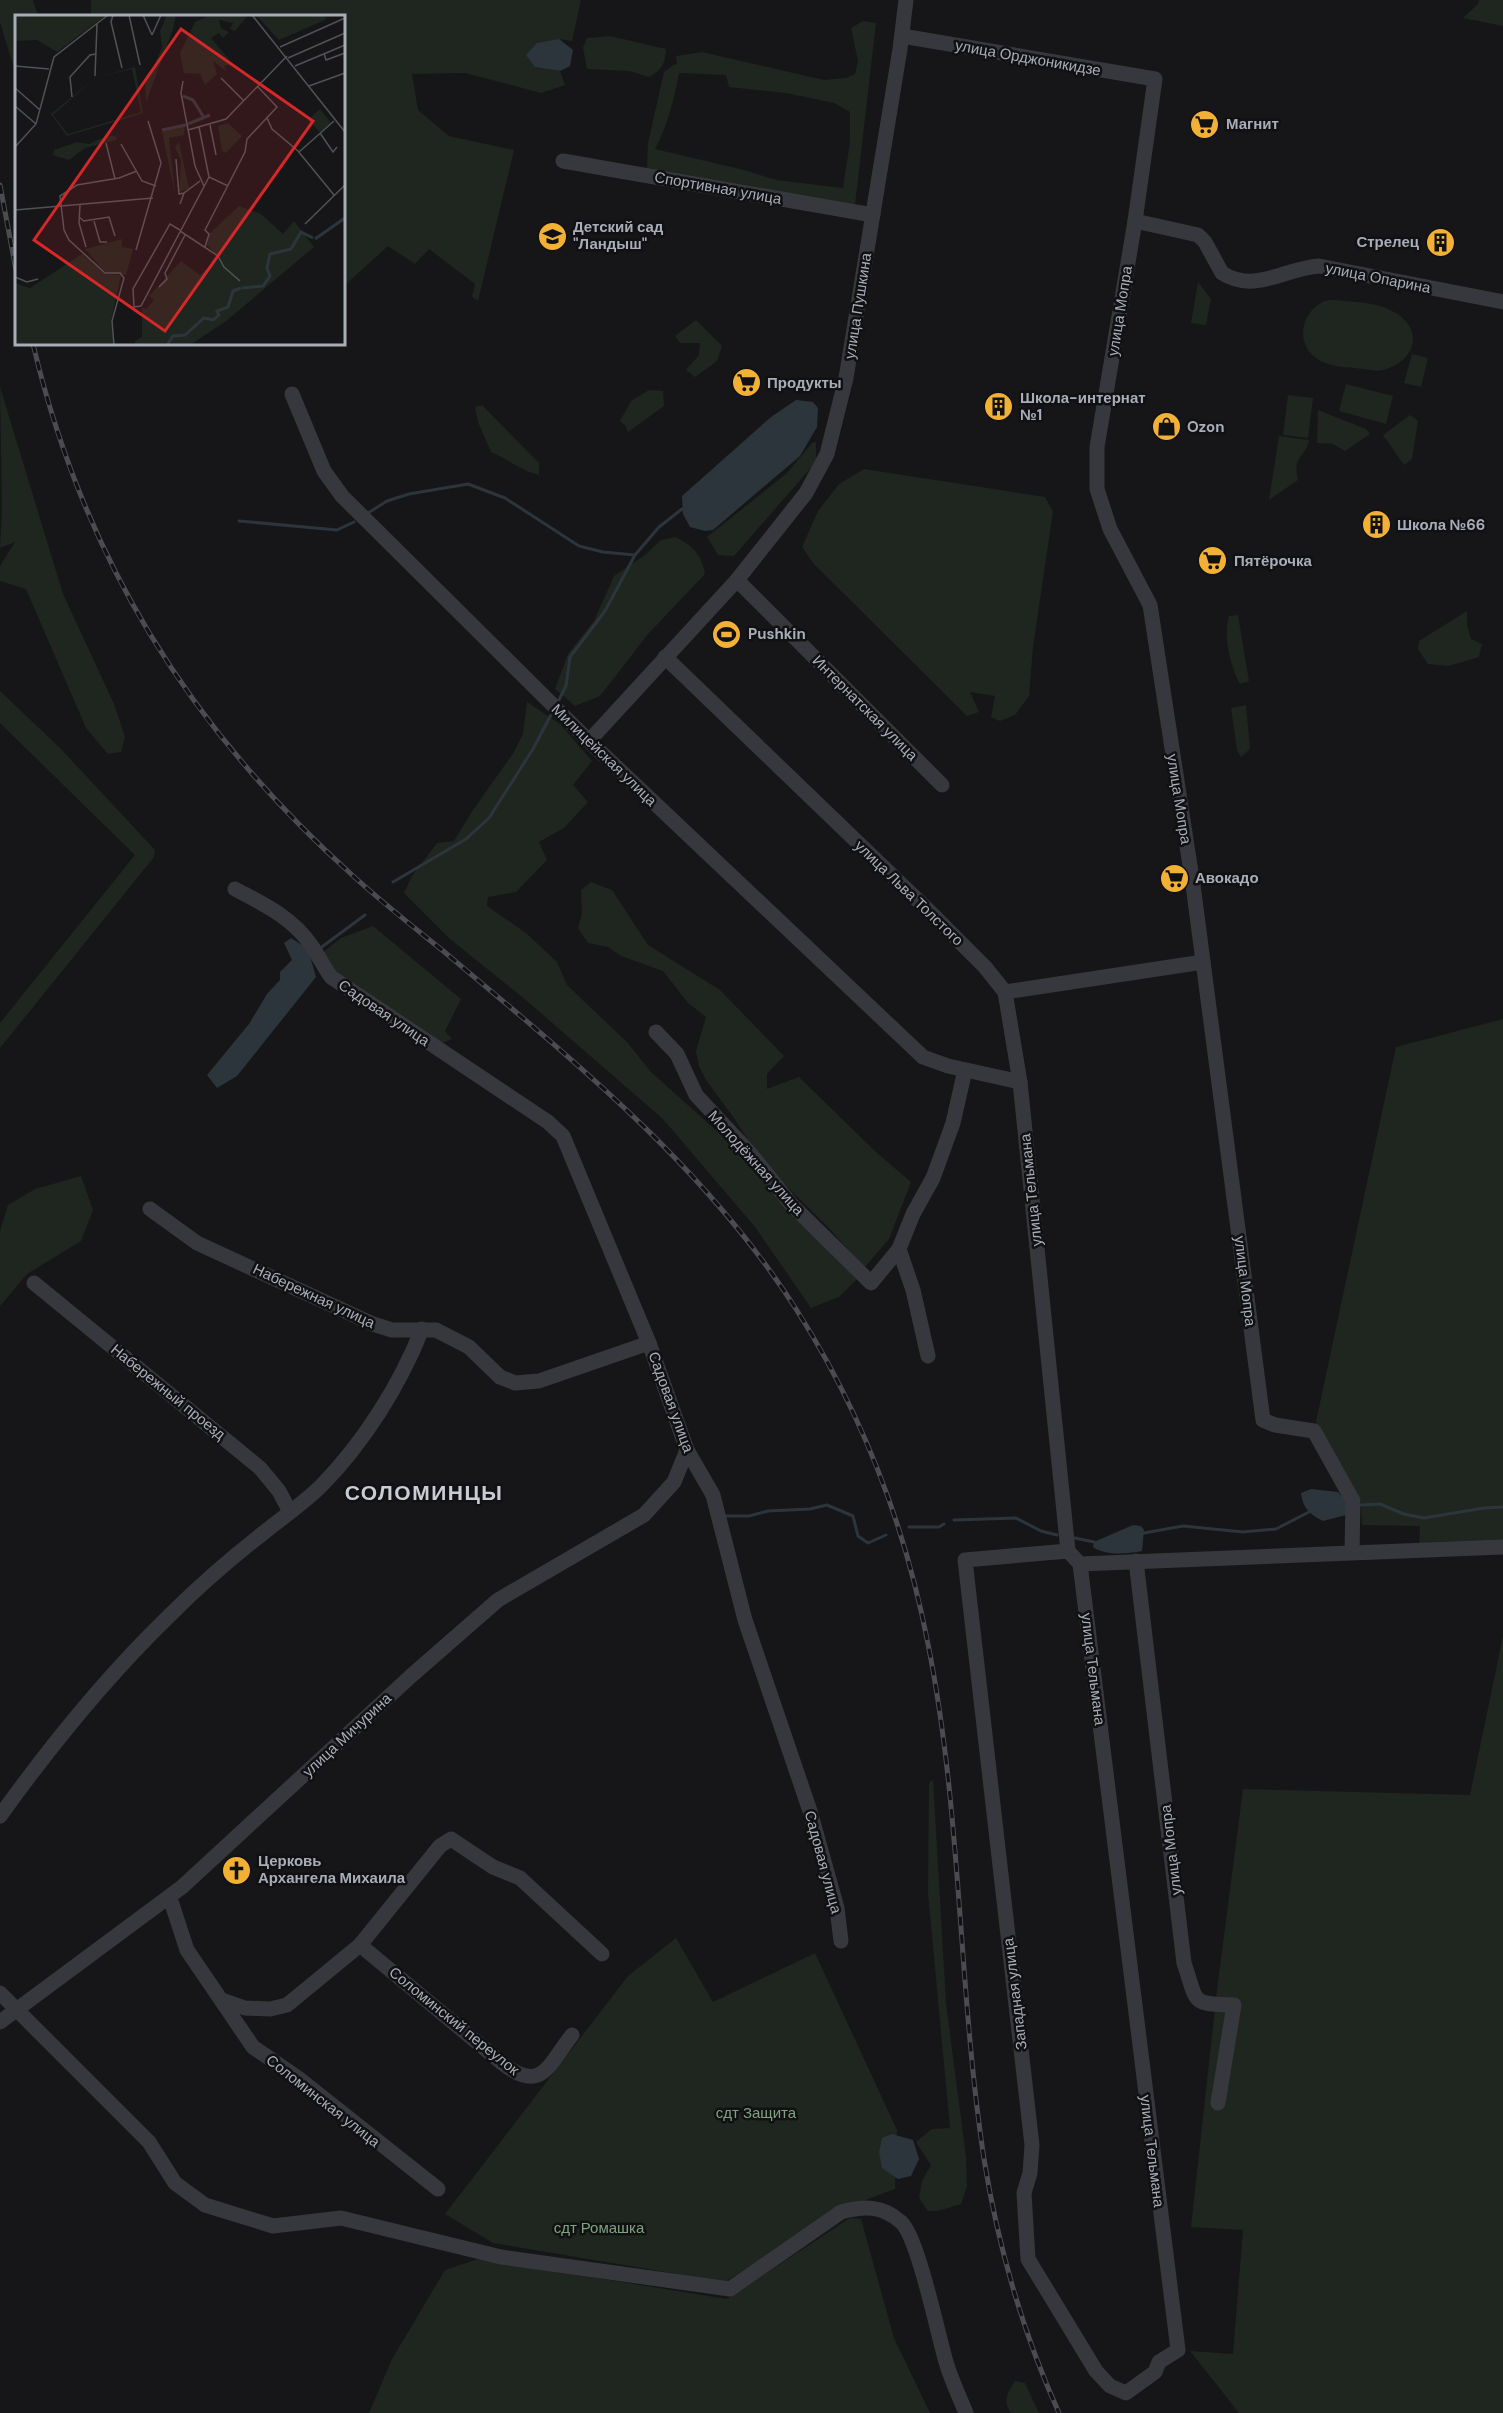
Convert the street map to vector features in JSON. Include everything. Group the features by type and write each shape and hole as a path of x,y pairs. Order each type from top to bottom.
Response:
{"street":[{"name":"улица Пушкина","path":"589,741 737,580 806,494 827,454 846,378 906,0"},
{"name":"улица Орджоникидзе","path":"902,36 1155,79"},
{"name":"улица Мопра","path":"1155,79 1135,222 1097,447 1097,489 1110,529 1150,605 1193,885 1263,1420 1275,1425 1314,1431 1353,1501 1352,1552"},
{"name":"Спортивная улица","path":"563,161 873,215"},
{"name":"улица Опарина","path":"1135,222 1198,234 1205,242 1220,271 1236,279 1265,280 1297,269 1319,266 1503,302"},
{"name":"Милицейская улица","path":"292,394 324,471 338,492 589,741 923,1057 965,1070 1020,1082"},
{"name":"Интернатская улица","path":"737,580 942,785"},
{"name":"улица Льва Толстого","path":"665,657 938,920 985,967 1005,992"},
{"name":"Садовая улица","path":"234,889 276,910 292,924 312,946 331,977 548,1122 562,1136 649,1343 687,1450 713,1495 745,1620 810,1811 837,1908 841,1941"},
{"path":"1005,992 1203,962"},
{"name":"улица Тельмана","path":"1005,992 1020,1082 1068,1551"},
{"name":"Молодёжная улица","path":"656,1032 677,1054 696,1095 750,1153 791,1204 871,1283 899,1249"},
{"path":"928,1356 913,1290 899,1249 913,1214 933,1178 953,1123 965,1070"},
{"name":"Набережная улица","path":"150,1209 197,1243 373,1324 392,1330 436,1330 469,1347 500,1377 515,1383 539,1380 649,1343"},
{"name":"Набережный проезд","path":"34,1283 260,1468 279,1491 290,1512"},
{"path":"0,1816 36,1766 169,1615 231,1559 322,1486 367,1431 412,1353 422,1329"},
{"name":"улица Мичурина","path":"0,2022 170,1898 411,1676 498,1600 644,1515 674,1482 687,1450"},
{"path":"1068,1551 1080,1564 1503,1547"},
{"name":"Западная улица","path":"1068,1551 965,1560 1032,2145 1030,2173 1024,2193 1028,2259 1096,2371 1110,2386 1126,2393 1155,2372 1158,2362 1178,2350"},
{"name":"улица Мопра","path":"1136,1562 1184,1963 1196,2000 1203,2004 1234,2005 1218,2103"},
{"name":"улица Тельмана","path":"1080,1564 1178,2350"},
{"path":"222,2000 245,2008 270,2009 287,2005 360,1945 440,1846 451,1839 492,1867 520,1878 602,1954"},
{"name":"Соломинская улица","path":"170,1898 187,1950 253,2046 298,2078 438,2189"},
{"name":"Соломинский переулок","path":"360,1945 501,2063 522,2076 530,2078 541,2074 572,2035"},
{"path":"0,1993 149,2142 175,2182 205,2205 273,2226 341,2218 501,2257 729,2289 841,2212 862,2207 886,2212 903,2223 913,2242 947,2364 966,2413"}],"green space":[{"path":"0,0 33,0 38,15 15,15 15,72 0,22"},
{"path":"91,0 581,0 572,41 559,39 535,67 560,71 565,85 541,93 465,73 412,74 418,110 449,136 514,150 478,301 472,297 475,284 429,249 415,264 388,246 345,285 345,15 91,15"},
{"path":"1479,0 1503,0 1503,26 1463,18 1478,4"},
{"path":"863,21 876,23 855,205 647,169 648,143 664,72 675,64 677,65 676,56 702,52 824,80 846,78 855,74 858,61 851,28","holes":["679,73 726,75 729,87 786,93 834,103 850,112 850,142 843,188 776,180 655,149 664,131"]},
{"path":"610,36 666,49 662,66 649,77 629,71 587,69 583,48 587,38"},
{"path":"1198,282 1211,299 1206,325 1191,323"},
{"path":"1336,300 1377,305 1401,317 1409,325 1413,343 1404,359 1395,365 1377,371 1335,366 1316,358 1305,345 1303,329 1305,321 1315,307 1324,301"},
{"path":"696,320 722,346 717,361 695,377 686,370 699,355 700,343 680,343 675,336"},
{"path":"1412,354 1428,358 1421,387 1404,383"},
{"path":"1346,384 1393,396 1386,424 1339,411"},
{"path":"0,387 63,594 114,704 125,737 121,752 108,754 86,728 26,589 0,581 0,566 15,542 0,548 2,510"},
{"path":"649,390 663,391 664,406 628,432 620,421 631,401"},
{"path":"1288,395 1313,398 1308,438 1283,435"},
{"path":"482,405 539,463 539,475 526,471 491,452 478,422 475,407"},
{"path":"1318,410 1366,429 1370,434 1345,451 1333,444 1317,443"},
{"path":"1410,415 1418,421 1412,459 1404,465 1383,435"},
{"path":"1279,436 1309,440 1298,461 1298,480 1269,500"},
{"path":"816,442 816,462 734,556 718,555 707,537 787,473 812,443"},
{"path":"864,469 1045,497 1053,511 1033,647 1029,696 1015,715 1000,721 991,717 995,696 970,692 979,712 967,716 813,563 802,547 818,511 839,484"},
{"path":"675,537 695,551 705,574 648,634 600,696 575,706 555,689 568,654 594,621 614,576 645,555 661,540"},
{"path":"1467,611 1467,625 1471,639 1482,644 1479,657 1449,666 1428,664 1418,649 1419,641"},
{"path":"1238,615 1249,681 1240,684 1233,669 1227,642 1229,616"},
{"path":"0,691 60,748 155,850 154,857 0,1048 0,1023 135,855 0,723"},
{"path":"527,702 560,724 592,761 573,785 588,802 564,828 539,842 547,860 516,892 488,897 487,906 526,933 557,962 567,985 627,1042 651,1072 728,1141 858,1278 839,1297 811,1308 755,1227 663,1119 527,1001 450,939 404,893 412,876 437,843 454,841 514,752 523,734"},
{"path":"1246,705 1250,749 1241,757 1237,750 1231,708"},
{"path":"591,882 612,890 648,945 720,990 784,1056 767,1074 767,1089 799,1077 877,1153 911,1182 889,1239 864,1268 828,1227 760,1160 736,1121 706,1080 699,1066 696,1051 706,1017 688,1003 663,971 621,956 608,947 588,943 578,928 582,914 581,890"},
{"path":"373,926 461,999 445,1031 452,1039 440,1044 337,974 321,954 341,938"},
{"path":"1503,1019 1503,1553 1419,1550 1420,1526 1362,1525 1361,1501 1314,1431 1396,1047"},
{"path":"81,1176 93,1210 81,1241 27,1274 0,1306 0,1231 8,1205 35,1189"},
{"path":"1503,1636 1503,2413 1239,2413 1190,2351 1233,2354 1243,2230 1191,2227 1217,1990 1243,1789 1470,1795"},
{"path":"933,1780 946,2003 966,2157 967,2186 961,2204 938,2211 928,2211 919,2198 922,2181 931,2165 916,2142 932,2129 950,2128 928,1893 929,1783"},
{"name":"сдт Защита","path":"676,1938 713,2002 815,1953 897,2130 895,2189 841,2209 725,2282 493,2243 445,2214 628,1976"},
{"path":"850,2218 861,2219 894,2338 930,2413 369,2413 392,2359 445,2270 478,2259 727,2299"},
{"path":"1015,2381 1025,2383 1039,2413 1011,2413 1008,2409 1006,2401 1008,2393"}],"shaded area":[{"path":"559,39 573,50 570,66 560,71 535,67 526,55 537,43"},
{"path":"796,400 813,402 818,408 817,427 800,456 713,530 705,531 690,527 683,514 682,496 771,417"},
{"path":"291,938 308,949 316,977 237,1076 217,1088 207,1075 249,1024 267,994 280,980 280,972 292,960 284,943"},
{"path":"1311,1489 1338,1492 1346,1501 1346,1515 1323,1521 1314,1516 1305,1507 1301,1493"},
{"path":"1133,1525 1141,1526 1144,1530 1142,1551 1110,1553 1093,1547 1094,1542"},
{"path":"892,2134 913,2140 919,2159 911,2176 898,2179 882,2168 879,2152 882,2138"}],"waterway":[{"path":"368,513 387,501 409,494 468,484 505,498 579,546 603,552 635,555"},
{"path":"557,704 566,686 570,657 605,611 635,555 659,527 682,509"},
{"path":"239,521 337,530 354,522"},
{"path":"393,882 466,839 489,818 533,749 552,713"},
{"path":"319,949 365,915"},
{"path":"1361,1505 1380,1504 1404,1514 1424,1518 1503,1507"},
{"path":"726,1516 749,1516 768,1511 810,1509 827,1505 853,1516 858,1536 868,1543 886,1535"},
{"path":"1144,1533 1183,1526 1243,1532 1276,1529 1309,1512"},
{"path":"954,1520 1016,1518 1041,1531 1057,1535"},
{"path":"909,1527 939,1527 944,1524"},
{"path":"1075,1538 1094,1542"}],"railway":[{"path":"0,185 15,265"},
{"path":"33,345 54,422 81,496 113,566 150,633 192,697 239,759 292,817 350,873 587,1074 678,1161 720,1207 760,1257 796,1309 841,1388 878,1470 893,1513 907,1556 928,1644 947,1772 969,2030 984,2159 1004,2257 1013,2289 1034,2352 1059,2413"}],"place":[{"name":"Магнит","path":"1205,124"},
{"name":"Детский сад \"Ландыш\"","path":"552,236"},
{"name":"Стрелец","path":"1440,242"},
{"name":"Продукты","path":"746,383"},
{"name":"Школа-интернат №1","path":"999,407"},
{"name":"Ozon","path":"1166,427"},
{"name":"Школа №66","path":"1376,525"},
{"name":"Пятёрочка","path":"1213,561"},
{"name":"Pushkin","path":"727,634"},
{"name":"Авокадо","path":"1174,878"},
{"name":"Церковь Архангела Михаила","path":"237,1870"}],"district":[{"name":"СОЛОМИНЦЫ","path":"424,1493"}],"park label":[{"name":"сдт Ромашка","path":"599,2228"}]}
